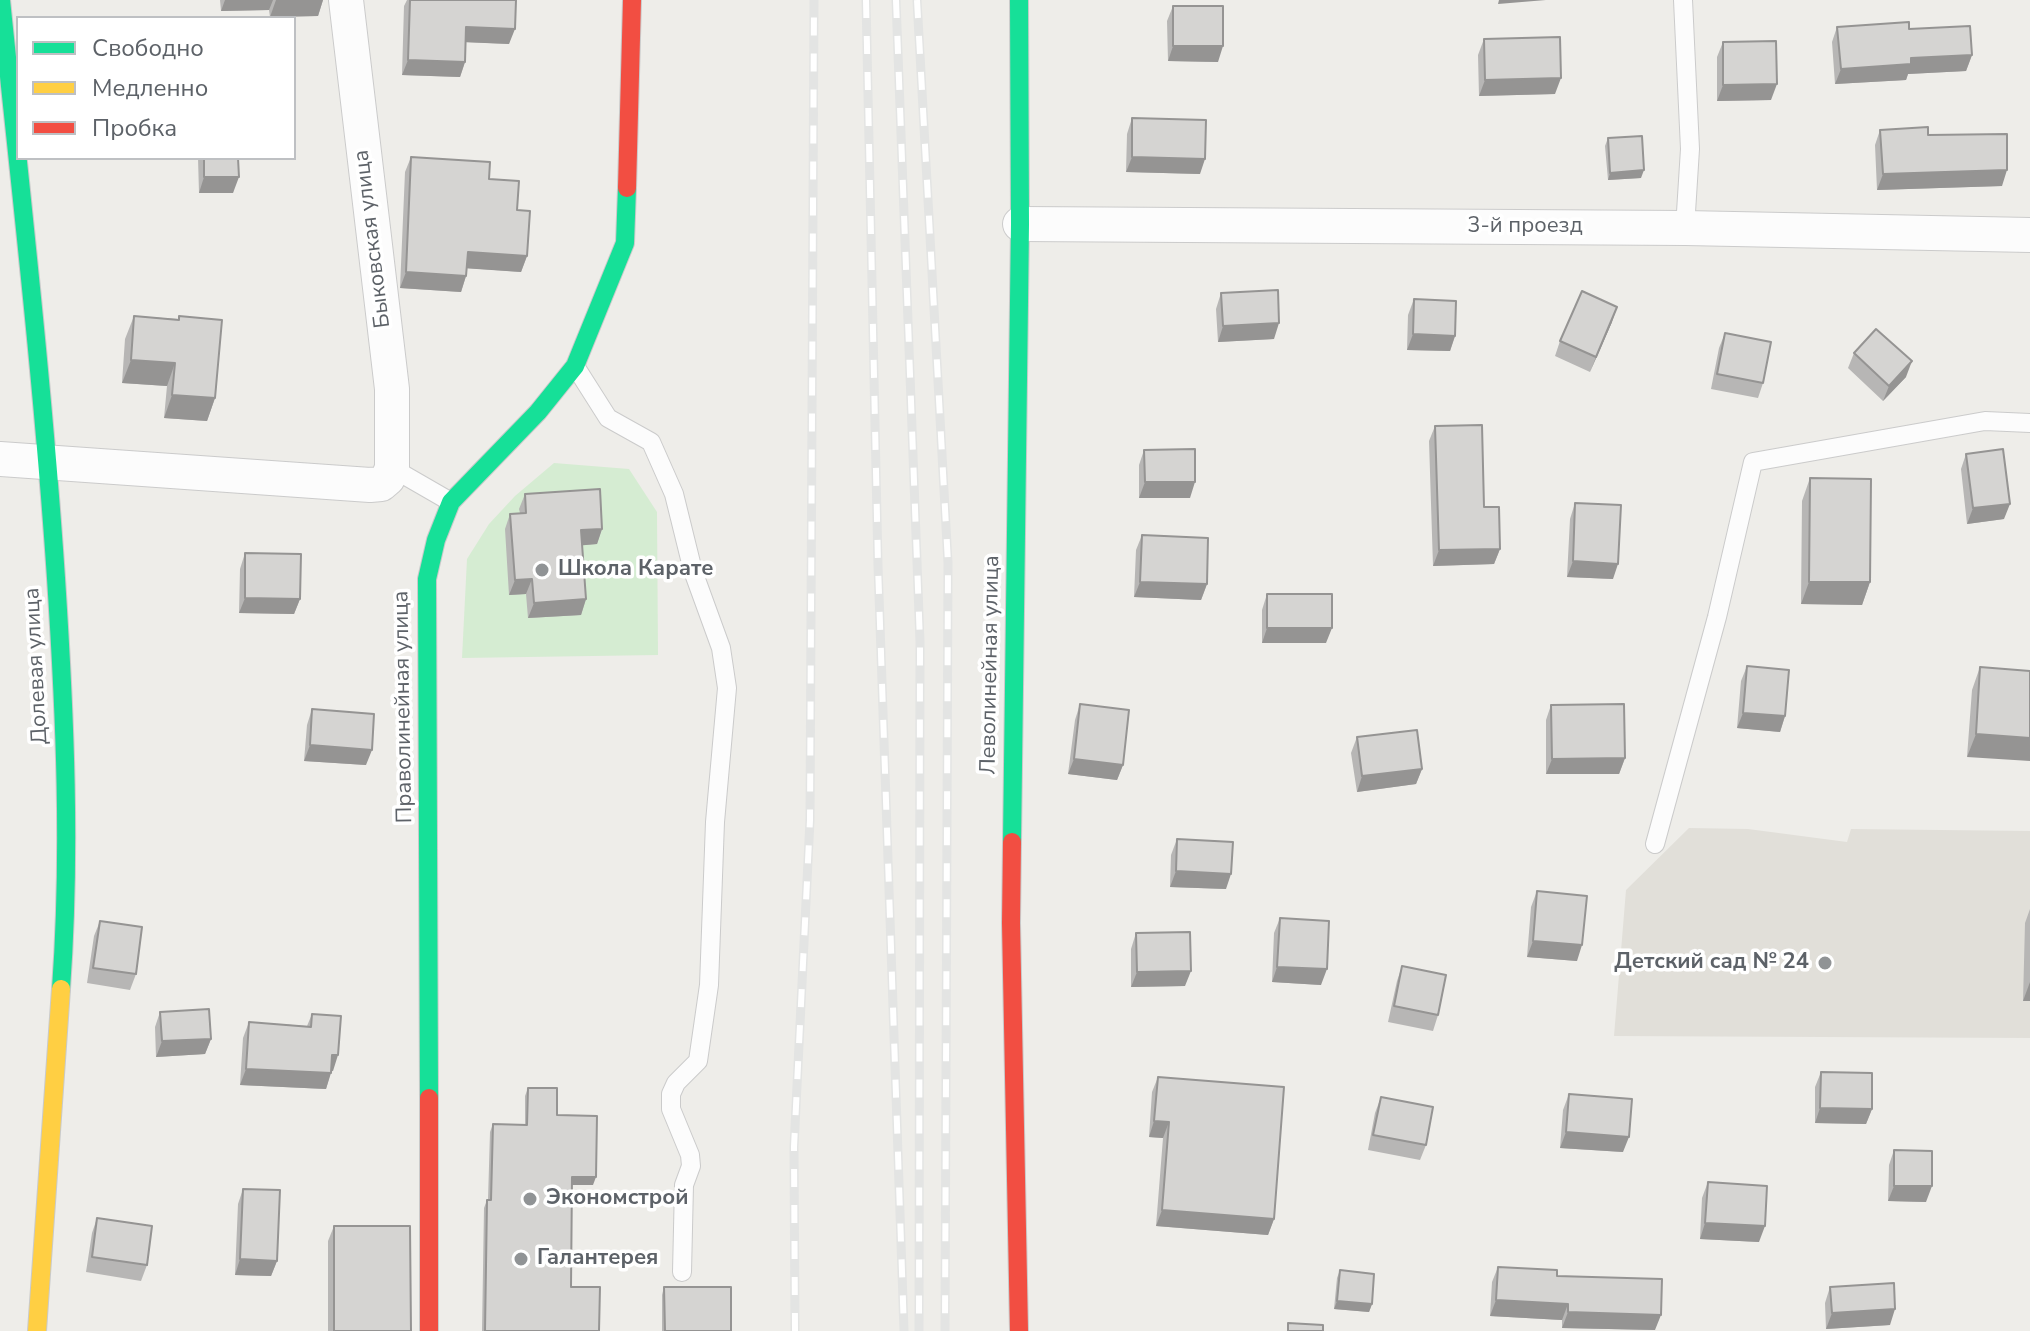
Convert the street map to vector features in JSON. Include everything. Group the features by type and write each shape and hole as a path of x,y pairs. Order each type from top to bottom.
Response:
{"main road":[{"name":"Долевая улица","path":"1,0 16,147"},
{"name":"Праволинейная улица","path":"429,1331 427,579 436,540 451,502 538,412 575,366 625,243 632,0"},
{"name":"Леволинейная улица","path":"1019,0 1020,224 1011,923 1019,1331"},
{"name":"Долевая улица","path":"17,160 48,462 66,730 67,871 37,1331"}],"street":[{"name":"Быковская улица","path":"346,0 392,389 390,473"},
{"name":"3-й проезд","path":"1020,224 1685,228 2030,235"},
{"path":"0,459 370,485 381,484 390,473"}],"lane":[{"path":"1683,0 1690,149 1685,228"},
{"path":"575,366 608,418 651,442 674,494 693,571 721,648 727,688 719,749 709,985 698,1061 676,1083 671,1094 671,1109 690,1155 691,1166 684,1185 682,1272"},
{"path":"1655,844 1717,617 1753,462 1985,421 2030,423"},
{"path":"390,473 451,502"}],"shaded area":[{"name":"Детский сад № 24","path":"1689,828 1748,829 1847,842 1851,829 2030,831 2030,1038 1614,1036 1626,890"}],"green space":[{"path":"554,463 629,469 657,512 658,655 462,658 467,559 489,524 515,496"}],"building":[{"path":"410,0 516,0 515,29 466,27 465,62 408,60"},
{"path":"1173,6 1223,6 1223,46 1173,46"},
{"path":"1909,22 1909,29 1970,26 1972,55 1911,58 1911,64 1841,69 1837,27"},
{"path":"1560,37 1561,78 1485,80 1484,39"},
{"path":"1776,41 1777,84 1723,85 1723,42"},
{"path":"1132,118 1206,120 1205,159 1132,157"},
{"path":"1928,127 1928,135 2007,134 2007,170 1883,174 1880,130"},
{"path":"1642,136 1644,170 1610,173 1608,138"},
{"path":"411,157 490,162 489,179 519,181 517,210 530,211 527,256 468,252 466,276 406,272"},
{"path":"204,160 238,160 239,177 204,177"},
{"path":"1278,290 1279,323 1223,326 1221,293"},
{"path":"1582,291 1617,307 1596,357 1560,341"},
{"path":"1414,299 1456,301 1455,336 1413,334"},
{"path":"134,316 222,320 215,398 172,395 175,363 131,360"},
{"path":"1876,329 1912,361 1889,386 1854,353"},
{"path":"1725,333 1771,342 1763,383 1717,374"},
{"path":"1482,425 1484,507 1499,507 1500,549 1439,550 1435,426"},
{"path":"1195,449 1195,482 1145,482 1144,450"},
{"path":"2003,449 2010,504 1973,508 1966,454"},
{"path":"1810,478 1871,479 1870,582 1809,582"},
{"name":"Школа Карате","path":"600,489 602,529 581,530 586,599 534,603 532,579 515,580 510,514 526,513 525,494"},
{"path":"1575,503 1621,505 1618,564 1573,561"},
{"path":"1142,535 1208,538 1207,584 1140,582"},
{"path":"245,553 301,554 300,599 245,598"},
{"path":"1267,594 1332,594 1332,628 1267,628"},
{"path":"1747,666 1789,670 1785,716 1743,713"},
{"path":"1980,667 2030,671 2030,738 1976,734"},
{"path":"1080,704 1129,710 1123,765 1074,759"},
{"path":"1624,704 1625,758 1552,759 1551,705"},
{"path":"312,709 374,714 372,750 310,745"},
{"path":"1417,730 1422,769 1362,776 1357,737"},
{"path":"1177,839 1233,842 1231,874 1176,871"},
{"path":"1537,891 1587,896 1582,945 1533,941"},
{"path":"1280,918 1329,921 1327,969 1277,967"},
{"path":"100,921 142,927 136,974 93,968"},
{"path":"1190,932 1191,971 1137,972 1136,933"},
{"path":"1402,966 1446,975 1438,1015 1394,1006"},
{"path":"209,1009 211,1039 162,1041 160,1012"},
{"path":"312,1014 341,1016 338,1055 332,1055 331,1073 246,1069 249,1022 311,1027"},
{"path":"1821,1072 1872,1073 1872,1109 1820,1108"},
{"path":"1158,1077 1284,1087 1274,1219 1162,1210 1169,1122 1154,1121"},
{"path":"528,1088 557,1088 557,1115 597,1116 596,1177 572,1177 571,1287 600,1287 599,1331 485,1331 487,1200 491,1200 493,1124 527,1125"},
{"path":"1569,1094 1632,1099 1629,1137 1566,1132"},
{"path":"1381,1097 1433,1107 1426,1145 1373,1135"},
{"path":"1894,1150 1932,1151 1932,1186 1894,1186"},
{"path":"1708,1182 1767,1186 1765,1226 1705,1223"},
{"path":"243,1189 280,1190 277,1261 240,1259"},
{"path":"97,1218 152,1226 147,1265 92,1257"},
{"path":"334,1226 410,1226 411,1331 334,1331"},
{"path":"1498,1267 1557,1270 1557,1276 1662,1279 1661,1315 1568,1312 1568,1304 1496,1300"},
{"path":"1340,1270 1374,1274 1372,1304 1337,1301"},
{"path":"1894,1283 1895,1309 1832,1313 1830,1287"},
{"path":"664,1287 731,1287 731,1331 665,1331"},
{"path":"1288,1323 1323,1325 1323,1331 1288,1331"}],"railway":[{"path":"795,1331 794,1147 810,820 814,0"},
{"path":"866,0 878,565 904,1331"},
{"path":"896,0 920,642 919,1331"},
{"path":"917,0 948,563 945,1331"}],"traffic: fast":[{"path":"1,0 16,146"},
{"path":"1012,842 1020,224 1019,0"},
{"path":"17,160 51,506 59,630 66,835 61,989"},
{"path":"429,1098 427,579 436,540 451,502 538,412 575,366 625,243 627,188"}],"traffic: slow":[{"path":"37,1331 61,989"}],"traffic: jam":[{"path":"627,188 632,0"},
{"path":"1012,842 1019,1331"},
{"path":"429,1098 429,1331"}],"place":[{"name":"Школа Карате","path":"542,570"},
{"name":"Детский сад № 24","path":"1825,963"},
{"name":"Экономстрой","path":"530,1199"},
{"name":"Галантерея","path":"521,1259"}]}
